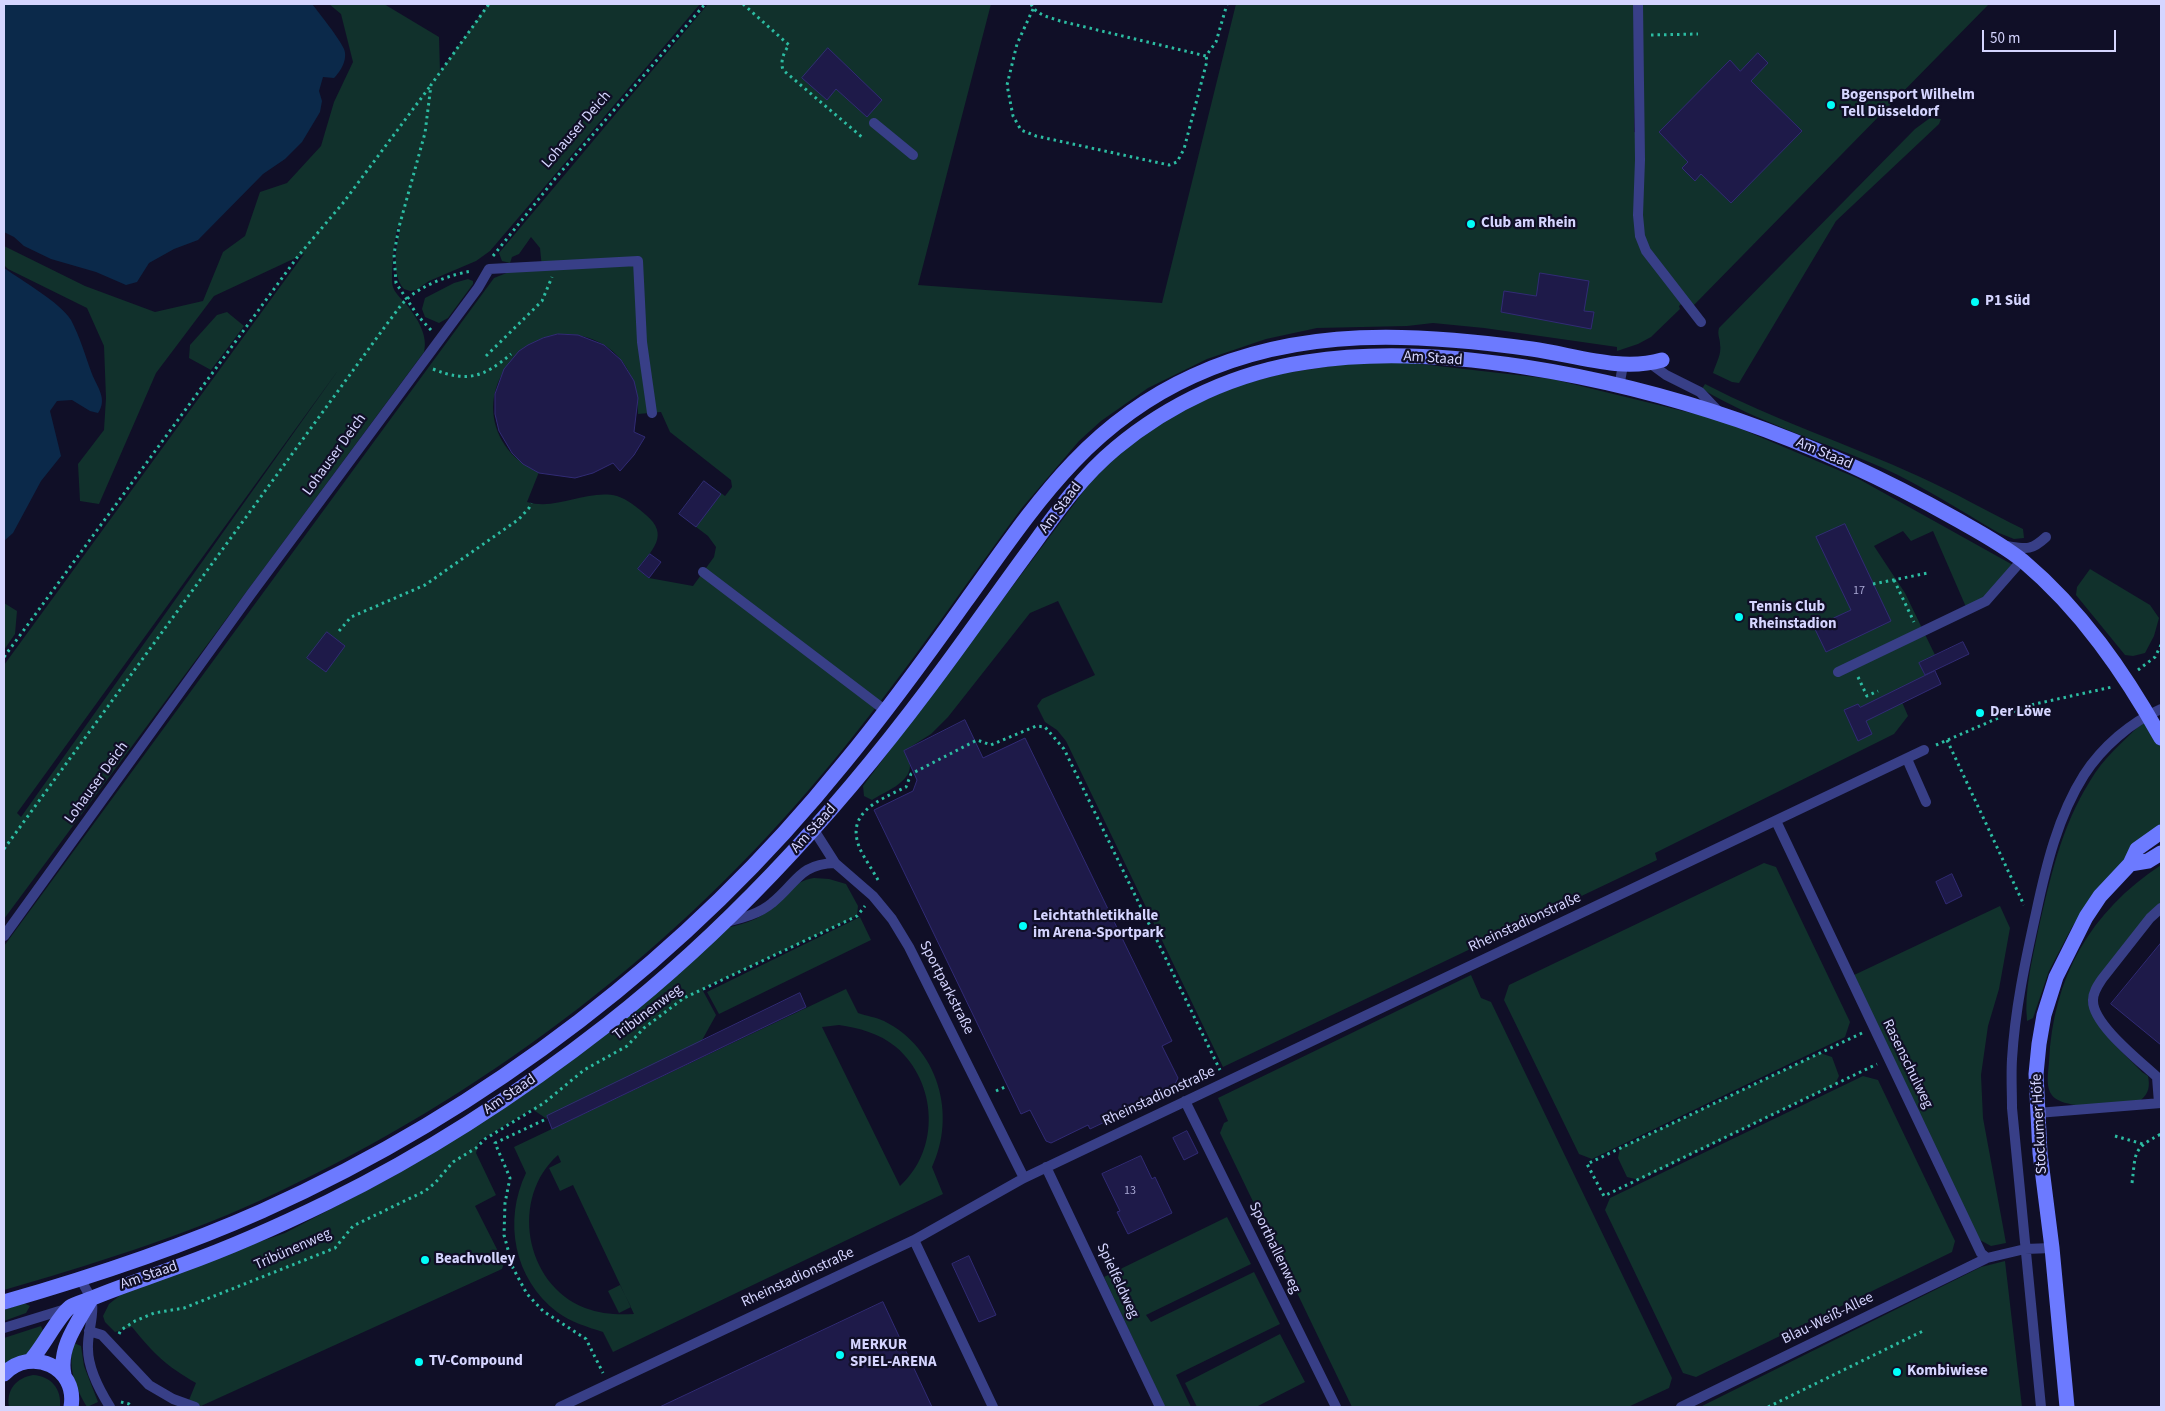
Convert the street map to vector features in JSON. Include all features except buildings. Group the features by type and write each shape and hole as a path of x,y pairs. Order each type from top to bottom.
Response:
{"street":[{"name":"Am Staad","path":"4,1302 81,1278 208,1234 326,1180 448,1112 545,1047 638,974 717,903 813,801 886,711 1035,506 1083,450 1113,424 1191,376 1224,363 1285,345 1337,338 1363,337 1438,339 1486,343 1556,352 1623,365 1657,362"},
{"name":"Am Staad","path":"70,1307 127,1284 185,1264 279,1225 380,1175 445,1137 536,1079 582,1044 689,957 814,830 858,779 932,684 1082,480 1112,451 1170,411 1228,383 1276,368 1308,361 1398,356 1504,365 1619,387 1722,414 1764,429 1859,469 1920,499 2003,546 2022,560 2083,621 2102,645 2125,680 2155,712 2161,738"},
{"name":"Stockumer Höfe","path":"2067,1407 2052,1248 2040,1153 2036,1074 2039,1044 2044,1015 2056,977 2086,917 2100,896 2130,864 2138,849 2161,832"},
{"path":"2130,864 2148,861 2161,853"},
{"path":"73,1406 72,1392 64,1375 62,1365 64,1352 76,1326 92,1299"},
{"path":"31,1360 42,1348 70,1307"},
{"path":"4,1373 19,1363 31,1360 49,1364 64,1375"}],"lane":[{"path":"1638,4 1640,160 1638,215 1640,236 1646,251 1701,322"},
{"path":"874,123 914,155"},
{"path":"489,269 554,264 638,261 642,342 652,413"},
{"name":"Lohauser Deich","path":"4,936 440,337 478,288 489,269"},
{"path":"1657,362 1666,375 1700,392 1722,414"},
{"path":"1619,387 1623,365"},
{"path":"2003,546 2026,549 2035,547 2046,537"},
{"path":"1838,672 1986,601 2022,560"},
{"path":"703,572 886,711"},
{"path":"2041,1407 2012,1108 2011,1061 2019,996 2045,872 2057,832 2071,799 2085,774 2101,754 2128,729 2155,712"},
{"name":"Rheinstadionstraße","path":"560,1407 914,1240 1046,1167 1924,750"},
{"path":"1906,759 1926,802"},
{"name":"Rasenschulweg","path":"1776,821 1981,1252 1987,1258"},
{"name":"Sportparkstraße","path":"814,830 836,863 873,896 892,919 909,947 1024,1178"},
{"path":"724,923 760,911 773,903 807,869 820,864 836,863"},
{"path":"2037,1113 2160,1103 2157,1077 2106,1028 2095,1012 2093,1000 2095,990 2102,979 2150,918 2161,908"},
{"name":"Sporthallenweg","path":"1185,1101 1336,1407"},
{"name":"Spielfeldweg","path":"1046,1167 1160,1407"},
{"path":"914,1240 993,1407"},
{"path":"1987,1258 2025,1249 2052,1248"},
{"name":"Blau-Weiß-Allee","path":"1681,1407 1987,1258"},
{"path":"81,1278 83,1287 92,1299 93,1316 89,1331 88,1350 93,1370 110,1407"},
{"path":"4,1328 70,1307"},
{"path":"89,1331 102,1335 149,1385 173,1399 195,1407"}],"path":[{"path":"4,657 299,255 343,203 489,4"},
{"name":"Lohauser Deich","path":"489,269 497,249 705,4"},
{"path":"743,4 789,45 784,53 781,65 783,70 863,138"},
{"path":"1031,4 1033,9 1042,15 1060,21 1206,56"},
{"path":"1033,9 1017,44 1008,85 1013,116 1021,130 1036,136 1168,165 1177,162 1184,149 1207,61 1206,56 1216,42 1227,4"},
{"path":"1638,36 1698,34"},
{"path":"431,85 425,133 399,227 394,254 398,289 418,316 440,337"},
{"path":"486,356 542,301 552,280 554,264"},
{"path":"4,850 389,321 407,299 434,283 458,273 489,269"},
{"path":"421,364 458,376 478,375 493,369 511,354"},
{"path":"339,631 351,617 426,585 519,519 530,508 531,503"},
{"path":"1873,584 1928,573"},
{"path":"1894,580 1919,634"},
{"path":"1924,750 2026,706 2117,686 2155,657 2161,645"},
{"path":"1853,665 1867,696 1878,690"},
{"path":"873,896 878,881 862,853 856,827 865,810 873,803 906,787 912,774 977,740 991,745 1036,726 1045,727 1064,749 1226,1082"},
{"path":"1947,740 2022,904 2036,910"},
{"name":"Tribünenweg","path":"112,1347 121,1330 135,1321 154,1313 184,1308 335,1248 352,1226 425,1191 435,1183 453,1162 476,1148 485,1138 544,1103 584,1070 627,1046 644,1028 684,998 857,916 873,896"},
{"path":"1873,1028 1587,1164 1604,1196 1889,1059"},
{"path":"544,1120 495,1143 510,1178 505,1203 504,1234 513,1268 526,1294 543,1311 586,1339 608,1384"},
{"path":"2132,1183 2136,1153 2143,1144 2161,1134"},
{"path":"2115,1136 2143,1144"},
{"path":"1768,1407 1923,1332"}],"green space":[{"path":"329,4 384,4 439,37 440,72 488,4 700,4 490,251 476,261 429,281 416,290 410,291 404,289 397,275 396,251 400,227 397,228 392,268 393,287 419,324 424,335 424,352 4,919 4,665 304,254 214,296 156,373 99,504 80,501 78,464 104,430 106,398 104,346 87,308 8,269 4,265 4,246 85,286 155,312 203,301 223,252 245,236 260,192 287,183 321,146 334,102 353,62 341,14","holes":["339,369 21,817 17,813"]},
{"path":"708,4 991,4 918,285 1162,303 1236,4 1635,4 1634,132 1644,133 1642,4 1989,4 1693,306 1687,299 1679,306 1680,309 1651,337 1638,344 1617,351 1617,347 1484,328 1433,323 1407,326 1317,328 1266,339 1207,359 1148,388 1101,421 1079,441 1021,509 883,699 793,808 736,869 676,927 613,981 547,1032 478,1080 407,1124 334,1164 259,1201 197,1227 101,1261 4,1290 4,946 494,278 509,272 542,268 540,248 531,237 519,254 512,257 510,263 502,261 499,253","holes":["558,334 576,335 591,339 617,355 633,381 637,396 638,414 661,412 670,432 731,480 732,487 725,496 704,481 679,514 708,536 716,547 714,557 693,586 649,578 638,569 653,549 658,536 657,529 646,515 625,499 617,496 594,495 550,504 527,502 539,472 516,458 502,441 495,422 494,403 498,384 507,367 520,352 537,341"]},
{"path":"1930,118 1941,119 1939,124 1836,221 1739,383 1732,382 1713,373 1720,351 1719,328 1915,129"},
{"path":"468,279 473,281 473,284 448,318 439,323 425,317 422,309 425,298 454,283"},
{"path":"227,312 244,326 211,370 189,358 190,345 217,315"},
{"path":"1359,362 1403,362 1552,379 1720,420 1857,478 2013,565 1984,599 1966,607 1933,531 1911,541 1903,531 1874,546 1905,593 1935,655 1919,663 1925,676 1902,702 1908,716 1894,734 1655,853 1657,860 1223,1067 1066,741 1057,730 1045,722 1037,706 1042,699 1095,675 1058,601 1030,613 948,717 931,734 904,751 910,766 909,772 901,782 872,800 864,796 863,786 1089,484 1124,448 1154,426 1199,402 1240,385 1285,373"},
{"path":"1705,384 1758,409 1931,482 2023,529 2024,538 2014,539 1999,533 1898,475 1746,412 1702,389"},
{"path":"2090,569 2150,605 2159,618 2154,636 2145,653 2133,656 2125,655 2076,595 2077,587"},
{"path":"4,603 17,611 15,634 4,650"},
{"path":"2143,722 2161,730 2161,829 2087,905 2072,927 2049,971 2033,1018 2027,1021 2026,1010 2031,965 2047,892 2064,835 2080,799 2095,773 2114,750"},
{"path":"1764,863 1776,867 1850,1022 1845,1037 1592,1159 1579,1154 1504,1000 1509,985"},
{"path":"2161,865 2161,904 2088,1000 2091,1011 2102,1030 2148,1076 2149,1086 2147,1092 2141,1100 2111,1104 2088,1106 2058,1100 2049,1088 2048,1072 2052,1031 2058,1002 2067,975 2080,949 2095,926 2136,883"},
{"path":"814,878 829,879 846,884 858,906 857,916 702,989 716,1015 701,1042 547,1119 532,1109 479,1141 476,1153 496,1195 475,1206 504,1263 502,1269 201,1406 189,1400 196,1383 161,1359 132,1327 115,1332 105,1322 103,1316 109,1304 132,1286 285,1233 394,1176 483,1119 726,928 757,918 793,887"},
{"path":"2000,906 2010,928 1999,989 1988,1026 1981,1075 1983,1118 2006,1243 1991,1246 1978,1239 1852,976"},
{"path":"860,917 871,940 719,1014 707,992"},
{"path":"1471,975 1481,998 1491,1002 1672,1378 1669,1388 1628,1407 1352,1407 1220,1133 1224,1123 1228,1121 1218,1098"},
{"path":"846,989 858,1013 878,1018 903,1033 918,1048 930,1065 938,1084 943,1126 939,1147 932,1167 943,1194 613,1352 603,1332 568,1319 542,1299 522,1266 514,1229 519,1191 526,1173 514,1147","holes":["839,1025 869,1032 883,1038 896,1047 910,1062 920,1078 929,1116 928,1135 922,1154 913,1171 900,1186 822,1027","558,1155 561,1162 549,1168 560,1191 573,1185 634,1314 609,1314 585,1308 564,1296 548,1280 537,1260 531,1238 529,1216 533,1193 543,1173"]},
{"path":"1820,1053 1832,1057 1839,1076 1835,1084 1639,1180 1627,1177 1618,1158 1620,1148"},
{"path":"1863,1076 1878,1080 1955,1241 1952,1252 1696,1377 1683,1373 1605,1210 1610,1198"},
{"path":"1227,1217 1251,1264 1146,1315 1151,1322 1254,1272 1280,1324 1176,1375 1191,1407 1165,1407 1104,1277"},
{"path":"2005,1261 2022,1407 1700,1407 1981,1267"},
{"path":"620,1285 631,1307 619,1313 608,1291"},
{"path":"24,1303 30,1306 26,1313 4,1321 4,1310"},
{"path":"41,1326 44,1333 29,1353 4,1365 4,1338"},
{"path":"1280,1334 1305,1382 1256,1407 1197,1407 1185,1383"},
{"path":"74,1343 81,1346 84,1366 98,1402 87,1407 73,1376 71,1360"},
{"path":"33,1375 45,1378 54,1385 59,1395 60,1407 9,1407 9,1395 17,1382"}],"water":[{"path":"4,4 312,4 338,39 344,49 345,57 341,68 334,78 323,77 319,91 322,101 320,112 302,142 285,159 263,174 198,240 174,249 149,263 137,282 126,285 96,272 51,259 24,246 14,237 4,232"},
{"path":"4,268 50,299 66,313 80,340 101,393 102,403 98,413 90,411 72,400 57,401 50,411 61,456 41,481 13,533 4,541"}],"place":[{"name":"Bogensport Wilhelm Tell Düsseldorf","path":"1831,105"},
{"name":"Club am Rhein","path":"1471,224"},
{"name":"P1 Süd","path":"1975,302"},
{"name":"Tennis Club Rheinstadion","path":"1739,617"},
{"name":"Der Löwe","path":"1980,713"},
{"name":"Leichtathletikhalle im Arena-Sportpark","path":"1023,926"},
{"name":"Beachvolley","path":"425,1260"},
{"name":"MERKUR SPIEL-ARENA","path":"840,1355"},
{"name":"TV-Compound","path":"419,1362"},
{"name":"Kombiwiese","path":"1897,1372"}]}
